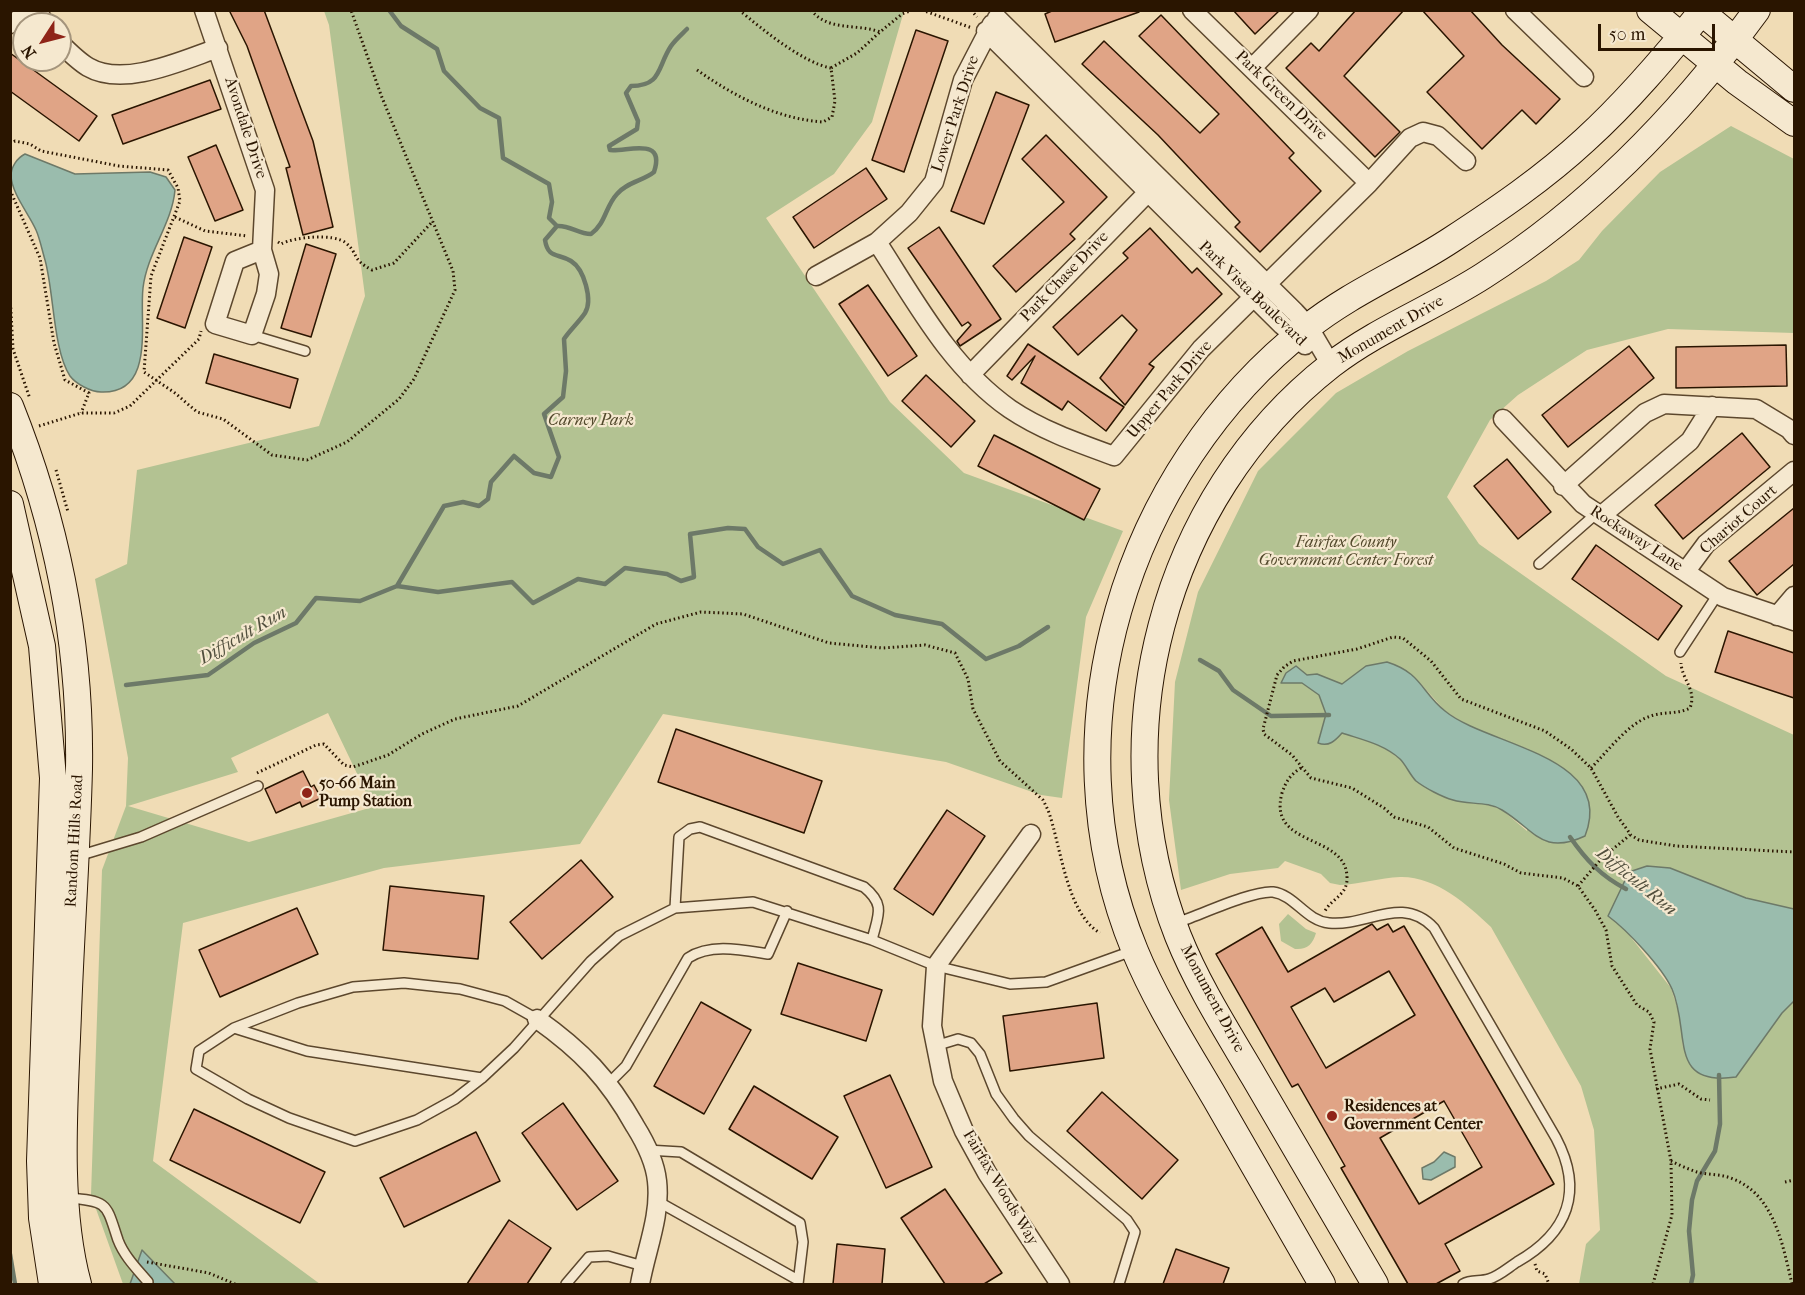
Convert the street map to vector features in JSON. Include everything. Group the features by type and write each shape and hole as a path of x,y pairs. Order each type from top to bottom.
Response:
{"main road":[{"path":"1650,10 1715,64 1794,123"},
{"name":"Monument Drive","path":"1375,1284 1199,981 1174,924 1152,848 1144,768 1145,708 1151,666 1165,609 1193,538 1220,487 1270,424 1331,365 1482,276 1554,227 1621,169 1735,41 1757,10"},
{"path":"1322,1284 1180,1039 1135,950 1113,883 1100,807 1100,726 1115,624 1132,564 1146,530 1187,456 1231,399 1275,353 1363,289 1452,239 1544,175 1594,131 1652,71 1701,11 1794,89"},
{"name":"Random Hills Road","path":"22,406 60,569 73,654 79,767 67,1053 65,1198 78,1284"},
{"name":"Random Hills Road","path":"10,504 42,646 53,778 40,1161 42,1218 52,1284"}],"street":[{"path":"10,24 36,10"},
{"name":"Avondale Drive","path":"204,10 265,190 262,242 269,274 266,294 252,335"},
{"name":"Park Green Drive","path":"1192,10 1253,67 1369,183"},
{"path":"1253,67 1309,10"},
{"path":"1515,10 1584,77"},
{"name":"Park Vista Boulevard","path":"996,20 1154,186 1261,291 1331,365"},
{"name":"Lower Park Drive","path":"816,276 878,242 909,213 934,182 963,80 996,20"},
{"path":"72,53 89,68 116,75 151,70 218,48"},
{"name":"Upper Park Drive","path":"878,242 940,340 970,375 1010,409 1066,439 1114,456 1201,350 1369,183 1410,138 1423,132 1438,136 1466,161"},
{"name":"Park Chase Drive","path":"970,375 1154,186"},
{"path":"252,335 215,324 235,261 262,242"},
{"path":"1563,486 1646,413 1664,404 1756,409 1789,429 1794,435"},
{"path":"1600,514 1690,441 1712,406"},
{"name":"Rockaway Lane","path":"1503,419 1563,486 1583,504 1718,594 1786,619"},
{"name":"Chariot Court","path":"1686,571 1706,544 1794,471"},
{"path":"1786,619 1794,596"},
{"path":"936,966 1031,834"},
{"name":"Fairfax Woods Way","path":"936,966 932,1026 943,1081 964,1131 987,1173 1060,1284"},
{"path":"537,1019 570,1042 609,1083 647,1150 657,1180 657,1201 656,1217 641,1275"}],"lane":[{"path":"252,335 305,351"},
{"path":"1539,564 1600,514"},
{"path":"1680,652 1718,594"},
{"path":"74,857 141,837 258,786"},
{"path":"675,908 679,837 690,829 700,827 864,887 877,898 879,909 872,940"},
{"path":"1174,924 1243,899 1273,892 1284,896 1319,921 1336,923 1396,912 1412,913 1425,918 1434,928 1556,1138 1569,1167 1569,1192 1564,1216 1555,1232 1530,1255 1487,1282 1463,1284"},
{"path":"537,1019 505,1001 460,989 404,983 353,987 298,1003 234,1028 199,1051 196,1069 248,1099 290,1118 355,1141 417,1120 455,1099 514,1048 537,1019 591,961 619,936 675,908 753,902 872,940 936,966 1010,984 1046,982 1135,950"},
{"path":"609,1083 626,1066 688,958 698,952 730,949 768,954 787,911"},
{"path":"234,1028 307,1051 482,1078"},
{"path":"935,1046 958,1040 971,1043 980,1054 996,1094 1014,1119 1029,1136 1127,1220 1135,1232 1119,1284"},
{"path":"647,1150 681,1152 800,1222 803,1242 798,1282 657,1201"},
{"path":"65,1198 98,1203 110,1212 118,1241 128,1259 148,1282"},
{"path":"566,1284 589,1257 608,1257 641,1275"}],"path":[{"path":"740,10 800,53 818,64 831,68 851,57 902,14 913,10"},
{"path":"811,10 829,25 869,28 880,32"},
{"path":"922,10 996,20"},
{"path":"697,70 720,86 752,103 787,115 824,122 831,117 835,101 831,68"},
{"path":"10,190 40,258 54,343 65,380 89,393 81,413"},
{"path":"175,217 205,231 251,236 262,242 277,232 277,240 281,244 330,236 347,243 357,262 372,270 394,262 433,221"},
{"path":"10,294 13,349 22,406"},
{"path":"36,416 39,426 81,413 114,413 138,401 154,381 199,339 202,326 215,324"},
{"path":"240,794 247,778 316,745 324,744 344,765 353,767 388,755 422,734 455,719 518,706 656,624 701,612 743,614 829,643 883,648 925,645 955,653 968,679 973,709 986,736 1000,761 1043,800 1048,810 1070,889 1091,926 1100,933"},
{"path":"1653,1284 1672,1215 1671,1161 1650,1049 1654,1022 1649,1012 1637,1005 1612,966 1606,930 1578,886 1563,878 1521,873 1504,864 1454,848 1428,827 1394,817 1352,788 1311,778 1293,755 1264,734 1263,724 1277,675 1293,661 1357,649 1393,636 1403,638 1431,661 1461,699 1545,731 1591,768 1631,835 1639,840 1676,846 1794,852"},
{"path":"1591,768 1644,718 1658,713 1680,713 1690,708 1693,701 1691,689 1681,667 1680,652"},
{"path":"1301,768 1286,782 1280,814 1290,829 1328,848 1343,865 1348,879 1344,892 1328,906 1319,921"},
{"path":"1578,886 1602,858 1631,835"},
{"path":"1656,1089 1679,1084 1701,1099 1710,1100"},
{"path":"1671,1161 1696,1172 1718,1175 1744,1184 1770,1212 1792,1284"},
{"path":"1785,1182 1794,1180"},
{"path":"1530,1255 1537,1271 1545,1274 1549,1284"},
{"path":"142,1261 209,1273 235,1284"}],"green space":[{"name":"Carney Park","path":"324,11 904,11 872,122 834,174 766,218 890,402 964,473 1123,531 1086,617 1062,798 1041,795 946,762 663,714 580,844 384,868 183,923 153,1161 320,1284 175,1284 142,1251 130,1284 123,1284 91,1195 102,870 126,806 128,758 95,579 127,564 137,470 319,426 365,296 329,25","holes":["328,713 373,807 249,842 128,806 238,772 231,758"]},
{"name":"Fairfax County Government Center Forest","path":"1731,126 1794,159 1794,333 1668,329 1587,350 1518,395 1490,420 1447,497 1479,544 1666,676 1794,735 1794,909 1746,898 1670,868 1622,926 1671,988 1680,1016 1683,1047 1736,1077 1782,1013 1794,1001 1794,1284 1579,1284 1586,1244 1600,1230 1594,1130 1581,1086 1491,927 1450,893 1426,881 1400,877 1340,885 1330,883 1321,874 1285,861 1278,868 1230,874 1181,890 1169,800 1175,682 1198,592 1258,471 1336,393 1408,351 1546,281 1579,260 1602,231 1660,172","holes":["1367,666 1421,684 1445,711 1472,728 1528,749 1527,831 1501,809 1477,802 1453,800 1416,781 1401,760 1379,744 1342,733 1318,742 1326,714 1319,695 1302,683 1282,683 1317,674 1342,684"]},
{"path":"1288,914 1306,929 1316,933 1306,947 1295,949 1281,941 1279,924"}],"water":[{"path":"25,154 75,174 150,172 166,177 175,190 169,215 145,275 141,354 137,369 130,381 118,389 97,392 88,389 70,376 64,365 40,241 12,183 13,166"},
{"path":"1387,662 1399,666 1414,677 1437,704 1464,723 1543,756 1566,770 1583,787 1590,809 1585,836 1559,843 1549,842 1496,807 1444,797 1416,781 1402,761 1393,754 1365,740 1342,733 1332,743 1318,743 1326,714 1319,695 1302,683 1281,683 1286,673 1296,666 1307,675 1317,674 1342,684 1366,666"},
{"path":"1647,866 1670,868 1746,898 1794,909 1794,1001 1782,1013 1736,1077 1714,1078 1700,1074 1690,1065 1685,1053 1672,989 1643,950 1625,930 1608,916 1629,872"},
{"path":"1444,1152 1455,1157 1455,1167 1431,1180 1423,1179 1422,1168 1434,1162"},
{"path":"142,1250 175,1284 130,1284"}],"building":[{"path":"229,10 264,10 313,141 333,227 303,235 286,168 290,167 247,46"},
{"path":"1054,10 1139,10 1139,12 1055,42 1045,14"},
{"path":"1233,10 1280,10 1255,34"},
{"path":"1356,10 1404,10 1344,76 1400,132 1375,157 1286,68 1311,43 1319,51"},
{"path":"1422,10 1470,10 1502,45 1560,99 1536,124 1522,110 1482,149 1427,92 1464,56"},
{"path":"1161,15 1294,153 1289,158 1321,191 1260,252 1235,227 1240,222 1158,135 1082,64 1104,41 1200,133 1219,114 1139,36"},
{"path":"916,30 948,41 904,172 872,160"},
{"path":"10,53 12,54 12,72 36,72 97,116 79,141 10,91"},
{"path":"210,80 221,109 123,144 112,115"},
{"path":"996,92 1029,105 984,224 951,211"},
{"path":"1046,135 1107,197 1070,234 1075,239 1016,292 993,266 1064,202 1022,159"},
{"path":"216,145 243,210 215,221 188,157"},
{"path":"866,168 887,199 814,248 793,217"},
{"path":"939,227 1001,319 960,346 957,341 971,325 968,322 962,326 908,248"},
{"path":"1150,228 1192,273 1197,268 1222,294 1149,364 1154,367 1125,405 1100,378 1137,330 1122,315 1078,355 1053,327 1128,258 1123,253"},
{"path":"184,237 212,247 185,328 157,318"},
{"path":"306,244 336,254 311,337 281,328"},
{"path":"868,285 917,356 888,376 839,304"},
{"path":"1028,344 1124,407 1106,431 1068,401 1062,410 1021,383 1035,356 1012,380 1007,376"},
{"path":"1786,345 1787,386 1676,388 1676,347"},
{"path":"1629,346 1654,378 1568,447 1542,415"},
{"path":"214,354 298,379 290,408 206,383"},
{"path":"926,375 975,421 951,447 902,401"},
{"path":"1742,433 1770,467 1683,539 1655,505"},
{"path":"994,435 1100,489 1084,520 978,466"},
{"path":"1507,459 1551,512 1518,539 1474,486"},
{"path":"1794,508 1794,564 1757,595 1729,561"},
{"path":"1596,545 1682,606 1658,640 1572,579"},
{"path":"1728,631 1794,653 1794,698 1715,672"},
{"path":"676,729 822,781 804,833 658,782"},
{"path":"303,771 311,787 314,785 321,798 302,807 300,802 276,813 265,789"},
{"path":"947,810 985,836 933,915 894,889"},
{"path":"581,860 613,897 542,959 510,922"},
{"path":"390,886 484,896 478,959 383,950"},
{"path":"297,908 318,954 220,997 199,950"},
{"path":"1372,924 1377,930 1388,924 1393,932 1404,926 1554,1184 1445,1244 1460,1271 1436,1284 1408,1284 1341,1168 1345,1166 1298,1084 1292,1087 1216,954 1262,927 1288,972","holes":["1389,971 1415,1015 1326,1068 1291,1007 1325,988 1334,1002","1444,1101 1482,1167 1419,1204 1380,1138"]},
{"path":"798,963 882,990 866,1041 781,1014"},
{"path":"701,1002 751,1030 704,1114 654,1086"},
{"path":"1097,1003 1104,1058 1010,1071 1003,1016"},
{"path":"890,1075 932,1167 886,1188 844,1096"},
{"path":"754,1086 838,1137 812,1179 729,1129"},
{"path":"1102,1092 1178,1160 1142,1199 1067,1131"},
{"path":"563,1103 618,1181 577,1210 522,1133"},
{"path":"194,1109 325,1172 300,1223 170,1160"},
{"path":"476,1132 500,1181 404,1227 380,1178"},
{"path":"945,1189 1002,1273 984,1284 945,1284 901,1218"},
{"path":"509,1220 551,1248 527,1284 467,1284"},
{"path":"837,1244 885,1249 882,1284 833,1284"},
{"path":"1176,1249 1229,1268 1223,1284 1163,1284"}],"waterway":[{"path":"389,10 401,26 437,49 444,71 480,108 499,118 503,158 549,184 552,202 549,218 557,226"},
{"path":"397,586 444,506 463,502 479,506 488,499 491,482 514,456 534,473 551,477 559,457 544,414 563,397 566,371 564,339 585,313 588,293 576,265 551,253 545,240 557,226 591,234 600,225 613,199 621,190 654,172 655,154 650,150 643,148 610,150 609,146 637,129 638,121 626,93 631,86 648,83 654,79 671,46 687,29"},
{"name":"Difficult Run","path":"126,685 208,675 254,643 296,623 316,598 360,601 397,586 438,592 512,582 533,603 578,579 605,584 625,568 667,574 681,581 694,577 690,534 728,528 745,529 758,547 783,564 820,550 852,596 895,615 942,624 986,659 1019,646 1048,627"},
{"name":"Difficult Run","path":"1200,660 1219,671 1233,690 1271,716 1329,715"},
{"name":"Difficult Run","path":"1570,837 1595,867 1626,889"},
{"name":"Difficult Run","path":"1691,1284 1693,1275 1689,1231 1692,1200 1697,1181 1715,1151 1720,1124 1719,1075"},
{"path":"10,1254 15,1284"}],"place":[{"name":"50-66 Main Pump Station","path":"307,793"},
{"name":"Residences at Government Center","path":"1332,1116"}]}
